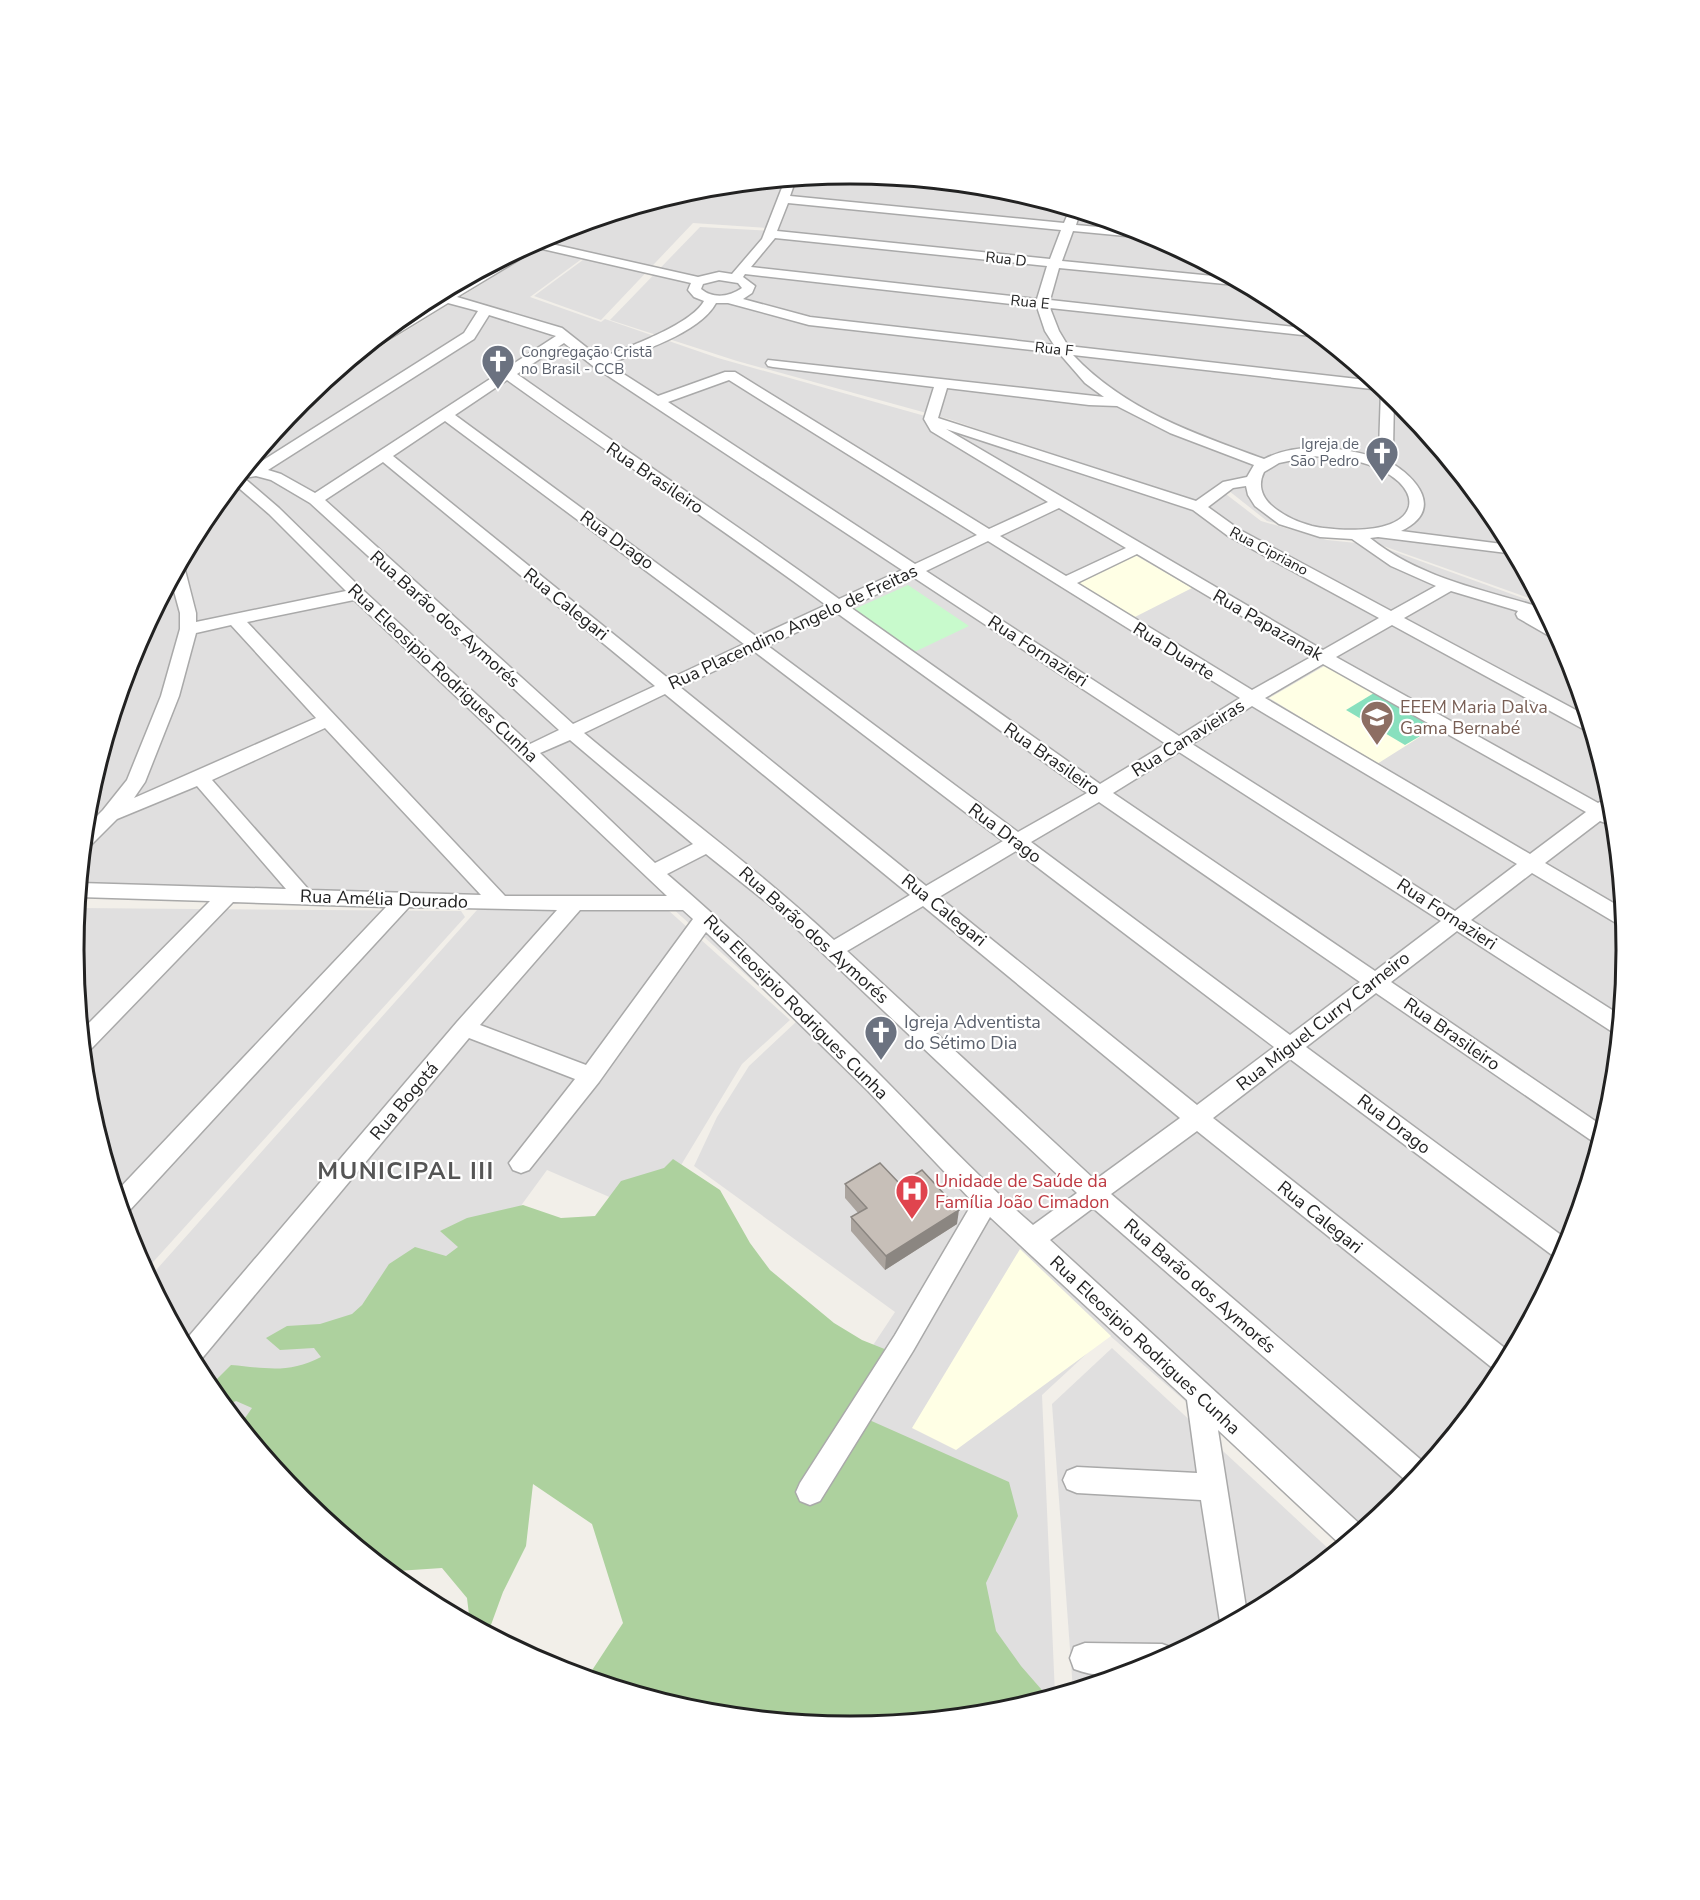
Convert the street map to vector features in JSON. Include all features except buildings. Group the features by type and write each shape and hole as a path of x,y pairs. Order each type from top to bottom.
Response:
{"street":[{"path":"729,299 748,290 747,283 740,273 771,234 788,187"},
{"path":"784,199 1116,232"},
{"path":"1073,228 1074,218"},
{"path":"1079,220 1059,264 1044,311 1068,351 1089,378 1182,434 1270,461"},
{"name":"Rua D","path":"771,234 1222,281"},
{"path":"546,247 698,281 694,290 703,297 712,299 711,304 702,313 662,337 598,363"},
{"name":"Rua E","path":"698,281 740,273 1048,303 1303,332"},
{"name":"Rua Fornazieri","path":"448,299 549,328 565,336 598,363 1179,744 1612,1020"},
{"name":"Rua F","path":"712,299 729,299 809,321 1366,384"},
{"path":"257,466 470,336 485,310"},
{"path":"315,501 565,336"},
{"path":"773,363 1089,401 1126,402"},
{"name":"Rua Brasileiro","path":"508,374 648,474 756,546 1100,793 1594,1132"},
{"name":"Rua Duarte","path":"658,401 730,375 1252,698 1615,913"},
{"path":"931,419 942,383"},
{"path":"1379,464 1386,450 1387,403"},
{"name":"Rua Drago","path":"445,414 756,644 1017,843 1557,1246"},
{"name":"Rua Papazanak","path":"931,419 936,428 947,436 1136,549 1323,657 1602,808"},
{"name":"Rua Cipriano","path":"931,419 1198,507 1234,533 1580,720"},
{"path":"1198,507 1228,485 1252,480 1270,461 1292,454 1334,452 1379,464 1395,472 1409,483 1416,495 1417,507 1410,518 1398,526 1378,533"},
{"name":"Rua Calegari","path":"383,455 1197,1118 1498,1358"},
{"name":"Rua Barão dos Aymorés","path":"250,474 297,488 315,501 572,732 650,799 787,908 1093,1193 1413,1469"},
{"name":"Rua Eleosipio Rodrigues Cunha","path":"248,477 274,511 358,594 528,752 653,873 697,910 876,1085 987,1200 1348,1532"},
{"path":"1252,480 1253,493 1260,504 1274,515 1314,531 1357,535 1378,533 1499,543"},
{"name":"Rua Placendino Angelo de Freitas","path":"528,752 1059,502"},
{"path":"1398,526 1498,543"},
{"path":"1357,535 1387,560 1451,584 1537,611"},
{"path":"1064,583 1136,549"},
{"path":"94,830 110,815 136,782 170,696 188,629 188,613 179,582"},
{"name":"Rua Canavieiras","path":"833,950 1017,843 1252,698 1451,584"},
{"path":"188,629 358,594"},
{"path":"1495,597 1543,625"},
{"path":"236,620 290,681 329,719 500,903"},
{"path":"110,815 200,778 329,719"},
{"path":"200,778 304,897"},
{"name":"Rua Miguel Curry Carneiro","path":"1032,1239 1197,1118 1375,980 1603,814"},
{"path":"653,873 709,844"},
{"name":"Rua Amélia Dourado","path":"87,890 574,904 697,910"},
{"path":"90,1036 230,893"},
{"path":"126,1198 294,1020 402,900"},
{"name":"Rua Bogotá","path":"196,1347 465,1028 574,904"},
{"path":"521,1163 591,1076 697,910"},
{"path":"465,1028 591,1076"},
{"path":"810,1492 904,1343 987,1200"},
{"path":"1200,1397 1232,1614"},
{"path":"1077,1480 1213,1487"},
{"path":"1085,1658 1141,1659"}],"shaded area":[{"path":"850,184 900,186 950,191 1048,210 1143,242 1189,263 1276,313 1316,342 1392,408 1458,484 1487,524 1530,598 1375,543 1331,537 1267,521 1219,483 1196,501 1074,463 952,420 737,361 610,320 700,227 772,231 787,187"},
{"path":"781,188 767,228 693,223 601,320 534,296 587,257 545,247 652,210 701,199"},
{"path":"543,249 583,258 530,297 601,322 605,319 718,358 950,423 1195,505 1218,488 1261,521 1327,540 1376,545 1532,601 1558,657 1590,752 1609,850 1616,950 1609,1050 1601,1099 1590,1148 1558,1243 1513,1333 1487,1376 1458,1416 1392,1492 1355,1526 1341,1537 1108,1334 1042,1395 1055,1688 1028,1694 770,1501 895,1312 694,1166 717,1117 749,1066 797,1021 671,907 86,896 99,801 110,752 142,657 163,611 213,524 242,484 308,408 372,352"},
{"path":"516,261 389,339 424,313"},
{"path":"1135,555 1192,588 1131,619 1074,585"},
{"path":"1326,665 1434,728 1377,764 1269,698"},
{"path":"86,908 461,911 465,917 151,1264 125,1196 110,1148 99,1099 86,1000 84,950"},
{"path":"477,910 668,910 790,1020 742,1064 651,1215 547,1170 311,1494 274,1455 213,1376 187,1333 155,1271"},
{"path":"1020,1249 1111,1336 956,1450 912,1428"},
{"path":"1112,1348 1328,1548 1276,1587 1189,1637 1143,1658 1072,1682 1052,1404"}],"green space":[{"path":"908,585 969,626 908,655 848,612"},
{"path":"1374,693 1434,728 1405,745 1346,710"},
{"path":"673,1159 720,1190 750,1243 770,1270 834,1323 862,1340 887,1350 849,1411 1009,1482 1018,1516 986,1583 996,1631 1021,1666 1043,1691 950,1709 900,1714 850,1716 800,1714 701,1701 652,1690 592,1671 623,1623 592,1524 533,1484 526,1546 503,1592 491,1626 469,1614 467,1598 442,1568 402,1571 345,1526 308,1492 244,1419 252,1408 236,1401 232,1403 216,1380 231,1365 287,1368 321,1357 314,1348 280,1350 266,1338 287,1326 320,1324 352,1314 362,1305 389,1264 415,1247 446,1256 458,1247 440,1231 467,1218 523,1205 561,1218 595,1216 621,1181 664,1168"}],"place":[{"name":"Congregação Cristã no Brasil - CCB","path":"498,390"},
{"name":"Igreja de São Pedro","path":"1382,482"},
{"name":"EEEM Maria Dalva Gama Bernabé","path":"1377,746"},
{"name":"Igreja Adventista do Sétimo Dia","path":"881,1061"},
{"name":"Unidade de Saúde da Família João Cimadon","path":"912,1220"}],"district":[{"name":"MUNICIPAL III","path":"406,1171"}]}
